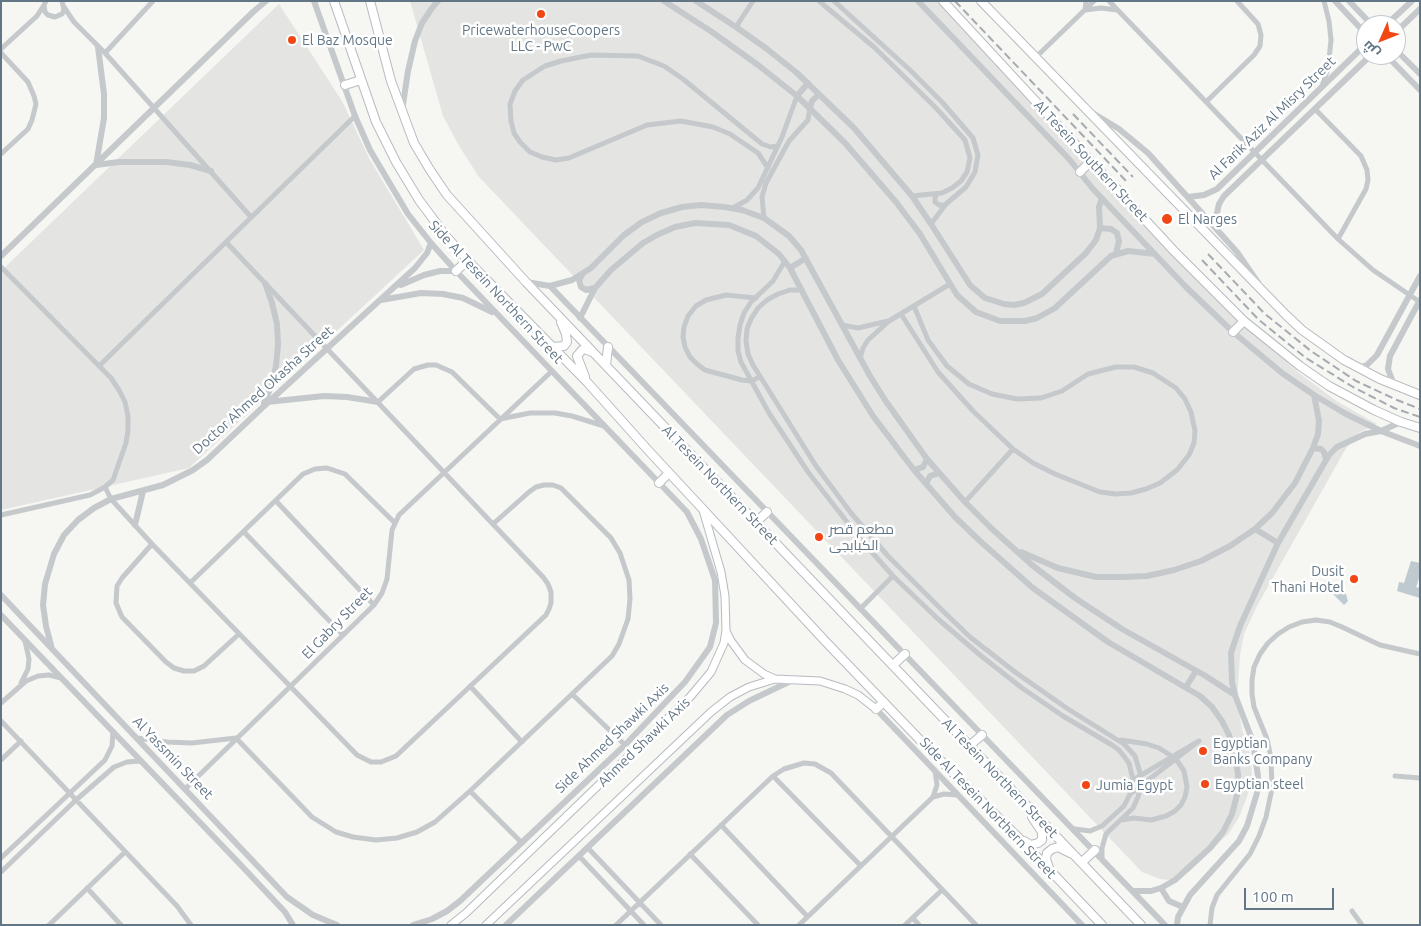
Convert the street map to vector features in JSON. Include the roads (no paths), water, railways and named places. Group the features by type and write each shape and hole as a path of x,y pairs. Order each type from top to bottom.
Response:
{"main road":[{"name":"Al Tesein Northern Street","path":"334,1 376,122 396,162 419,200 446,235 587,382 702,510 884,702 1022,840 1102,925"},
{"name":"Al Tesein Northern Street","path":"370,1 383,55 414,143 448,195 526,282 1141,925"},
{"name":"Al Tesein Southern Street","path":"942,1 1187,264 1244,322 1329,386 1359,403 1401,422 1420,428"},
{"path":"981,1 1302,330 1330,352 1358,368 1420,395"},
{"path":"345,85 361,80"},
{"path":"1080,172 1091,161"},
{"path":"456,271 468,260"},
{"path":"553,347 564,346 568,342 557,314"},
{"path":"1233,332 1244,322"},
{"path":"606,365 608,347"},
{"path":"587,382 577,356 580,351 585,349 596,354"},
{"path":"659,483 669,473"},
{"name":"Ahmed Shawki Axis","path":"451,925 466,913 701,685 718,658 724,643 726,630 725,596 721,572 702,510"},
{"path":"756,522 767,512"},
{"path":"726,630 731,641 745,660 754,668 775,679"},
{"path":"894,665 905,654"},
{"name":"Ahmed Shawki Axis","path":"486,925 711,712 730,697 749,687 775,679 820,681 845,688 876,709"},
{"path":"876,709 884,702"},
{"path":"970,746 982,735"},
{"path":"1020,799 1040,828 1043,837 1042,840 1031,845 1022,840"},
{"path":"1050,870 1046,859 1052,849 1058,847 1082,862 1095,850"}],"street":[{"path":"105,53 154,1"},
{"path":"253,12 258,1"},
{"path":"1,256 266,1"},
{"name":"Side Al Tesein Northern Street","path":"314,1 355,116 382,170 406,209 431,243 456,271 687,512"},
{"path":"402,112 408,71 415,42 422,23 438,1"},
{"path":"664,1 758,65 810,108 858,157 896,202 920,234 950,284 966,304 987,318 1000,321 1025,321 1037,318 1055,308 1106,259 1116,253 1128,251 1155,254"},
{"path":"696,1 767,49 808,83 854,128 912,196 970,285 985,298 1004,304 1024,303 1042,294 1092,247 1100,228 1099,208 1102,198"},
{"path":"736,27 753,1"},
{"path":"819,1 860,34 936,108 965,140 970,158 964,177 952,188 937,194 912,196"},
{"path":"834,1 866,28 942,102 973,138 978,155 975,172 966,187 946,204 931,224"},
{"path":"918,1 1155,254 1233,332 1282,373 1314,395 1346,414 1381,431 1420,446"},
{"path":"1085,10 1086,1"},
{"path":"1036,57 1094,1"},
{"path":"1109,1 1338,239 1373,270 1419,301 1390,356 1388,369 1394,385"},
{"path":"1206,102 1254,55 1260,46 1261,35 1258,24 1237,1"},
{"path":"1322,87 1328,69 1331,40 1324,1"},
{"path":"1335,1 1356,23"},
{"path":"1349,1 1362,15"},
{"path":"1397,15 1412,1"},
{"path":"45,3 45,12 52,17"},
{"path":"1,49 37,16 45,3"},
{"path":"59,16 64,10 63,4"},
{"path":"63,4 74,22 105,53 251,216"},
{"path":"1085,10 1101,8 1117,10"},
{"path":"1406,22 1420,9"},
{"path":"32,20 59,16 74,22"},
{"path":"860,34 866,28"},
{"path":"96,165 101,142 104,110 102,70 98,47"},
{"path":"1,53 28,82 36,104 28,128 1,154"},
{"name":"Al Farik Aziz Al Misry Street","path":"1188,197 1213,192 1356,54"},
{"path":"768,168 758,153 730,134 713,127 681,121 647,125 569,158 556,160 542,158 530,152 520,142 514,132 510,104 515,91 523,80 545,66 592,55 638,56 664,66 683,79 762,144 771,147 778,146"},
{"path":"1406,60 1420,74"},
{"name":"Al Farik Aziz Al Misry Street","path":"1214,226 1221,200 1361,65"},
{"path":"1396,65 1420,90"},
{"path":"733,208 753,195 778,146 796,96 808,83"},
{"path":"764,218 762,197 766,183 789,142 808,120 812,101 819,94"},
{"path":"1315,109 1361,156 1367,170 1366,190 1338,239"},
{"path":"1087,110 1109,122 1139,144 1244,261 1263,292"},
{"path":"99,366 355,116"},
{"path":"96,165 150,161 190,165 211,171"},
{"path":"937,194 935,202 941,206 946,204"},
{"path":"595,288 589,291 583,289 579,280 582,275 624,235 642,222 661,213 682,207 702,205 733,208 764,218 790,236 806,258 885,400 927,459 965,502 1011,547 1053,582 1098,614 1235,695"},
{"path":"580,318 595,288 611,270 643,243 675,227 695,223 714,223 743,230 768,244 785,261 838,360 873,416 914,470 969,530 1033,588 1108,642 1200,696 1222,720 1235,756 1238,774 1237,794 1232,814 1223,832 1210,848 1175,880 1151,891 1133,891"},
{"path":"1100,228 1111,229 1117,233 1119,241 1116,253"},
{"path":"105,487 111,500 152,544 357,756 364,760 376,762 389,760 396,756 546,615 552,596 548,584 226,242"},
{"name":"Doctor Ahmed Okasha Street","path":"52,649 43,605 45,584 52,558 64,535 78,520 94,508 111,500 163,485 207,460 421,262 431,243"},
{"path":"790,268 806,258"},
{"path":"785,261 774,281 756,298 744,313 738,338 741,362 769,413 808,472 843,519 893,576 980,656 1063,716 1119,750 1128,763 1133,780 1199,741 1130,794 1124,806 1102,826 1090,831 1075,829"},
{"path":"1,267 99,366 119,390 128,416 126,444 113,480 105,487 90,495 1,515"},
{"name":"Doctor Ahmed Okasha Street","path":"393,289 424,274 456,271"},
{"path":"526,282 550,286 562,284 582,275"},
{"path":"1358,368 1367,365 1377,355 1420,276"},
{"path":"265,283 277,324 278,345 276,366 265,405 324,396 347,397 378,402"},
{"path":"860,358 868,340 889,321 950,284"},
{"path":"550,286 982,735 1075,829 1165,925"},
{"path":"802,290 790,290 772,297 758,308 751,319 746,341 748,354 760,377 816,466 851,513 893,562 970,637 1015,672 1068,709 1119,739 1135,756 1142,781 1140,792 1136,803 1108,832 1102,843 1102,858"},
{"path":"380,300 421,293 443,294 463,298 500,317"},
{"path":"756,298 726,295 706,300 691,311 683,332 687,352 701,367 724,376 751,380 760,377"},
{"path":"901,314 938,372 949,385 988,426 1014,449 1044,469 1092,490 1116,494 1131,493 1160,483 1182,465 1189,455 1194,444 1195,425 1188,405 1176,388 1153,373 1134,367 1116,366 1096,371 1062,391 1041,398 1017,399 984,391 961,379 947,366 928,340 914,306"},
{"path":"842,325 858,328 889,321"},
{"path":"378,402 414,369 421,366 436,365 452,372 500,419"},
{"path":"190,583 303,474 309,471 321,468 334,469 346,474 394,522 404,508 552,371"},
{"path":"1011,547 1034,559 1058,568 1096,577 1147,576 1201,561 1230,546 1255,529 1272,514 1295,483 1318,434 1319,422 1314,395"},
{"path":"500,419 530,413 555,413 572,416 606,427"},
{"path":"1177,925 1178,917 1190,896 1239,841 1253,810 1257,793 1257,759 1251,736 1235,695 1230,668 1234,639 1278,543 1326,459 1337,447 1365,434 1381,431 1401,422"},
{"path":"1313,448 1321,449 1326,459"},
{"path":"965,502 1014,449"},
{"path":"914,470 923,467 927,459"},
{"path":"926,484 930,476 939,473"},
{"path":"136,738 192,743 236,738 312,818 336,832 353,838 376,840 397,838 417,832 435,822 612,656 625,630 628,619 629,580 620,553 611,538 562,488 553,485 536,487 493,524"},
{"path":"134,525 143,491"},
{"path":"276,501 374,605"},
{"name":"Side Ahmed Shawki Axis","path":"414,925 432,919 447,911 522,843 624,745 685,682 710,647 716,623 715,580 701,539 687,512"},
{"name":"El Gabry Street","path":"185,789 374,605 382,593 387,579 394,522"},
{"path":"1255,529 1278,543"},
{"path":"244,532 343,636"},
{"path":"152,544 117,586 116,603 122,617 166,662 174,668 184,671 204,666 239,634"},
{"path":"860,608 893,576"},
{"name":"Al Yassmin Street","path":"1,595 245,853 295,903 313,915 337,925"},
{"path":"938,619 944,612"},
{"name":"Al Yassmin Street","path":"1,614 285,912 293,925"},
{"path":"1210,925 1212,908 1217,895 1250,854 1259,836 1266,817 1272,789 1271,758 1266,738 1254,707 1252,687 1254,667 1268,643 1289,627 1302,622 1316,620 1330,622 1380,645 1420,654"},
{"path":"1,702 24,679 28,669 29,659 23,638"},
{"path":"1186,687 1196,671"},
{"path":"17,687 38,676 49,675 61,678"},
{"path":"506,925 726,715 749,701 795,679"},
{"path":"470,686 522,742"},
{"path":"572,694 624,745"},
{"name":"Side Al Tesein Northern Street","path":"876,709 1082,925"},
{"path":"1063,716 1068,709"},
{"path":"1,721 177,906 191,925"},
{"path":"1,858 105,760 112,746 113,730"},
{"path":"1119,739 1147,744 1170,755 1181,766 1186,776 1187,787 1185,797 1180,805 1175,811 1166,816 1151,820 1134,818 1120,820"},
{"path":"1,760 21,741"},
{"path":"1,872 76,800 114,767 127,762 141,761"},
{"path":"616,925 773,776 784,769 804,763 815,764 825,768 976,925"},
{"path":"799,925 933,797 937,785 934,769"},
{"path":"773,776 861,866"},
{"path":"1395,776 1420,778"},
{"path":"470,791 522,843"},
{"path":"933,797 949,794 959,795"},
{"path":"721,825 808,916"},
{"path":"1102,826 1108,832"},
{"path":"588,848 661,925"},
{"path":"49,925 125,852"},
{"path":"237,861 245,853"},
{"path":"690,854 758,925"},
{"path":"579,856 644,925"},
{"path":"88,888 122,925"},
{"path":"1161,888 1169,901 1183,907"},
{"path":"905,925 942,890"},
{"path":"1352,911 1362,925"},
{"path":"913,918 920,925"}],"railway":[{"path":"955,1 1128,183"},
{"path":"1073,114 1133,177"},
{"path":"1208,254 1265,314 1311,351 1356,381 1420,409"},
{"path":"1202,260 1259,320 1306,358 1353,387 1394,408 1420,417"}],"place":[{"name":"PricewaterhouseCoopers LLC - PwC","path":"541,14"},
{"name":"El Baz Mosque","path":"292,40"},
{"name":"El Narges","path":"1167,219"},
{"name":"مطعم قصر الكبابجى","path":"819,537"},
{"name":"Dusit Thani Hotel","path":"1354,579"},
{"name":"Egyptian Banks Company","path":"1203,751"},
{"name":"Egyptian steel","path":"1205,784"},
{"name":"Jumia Egypt","path":"1086,785"}]}
